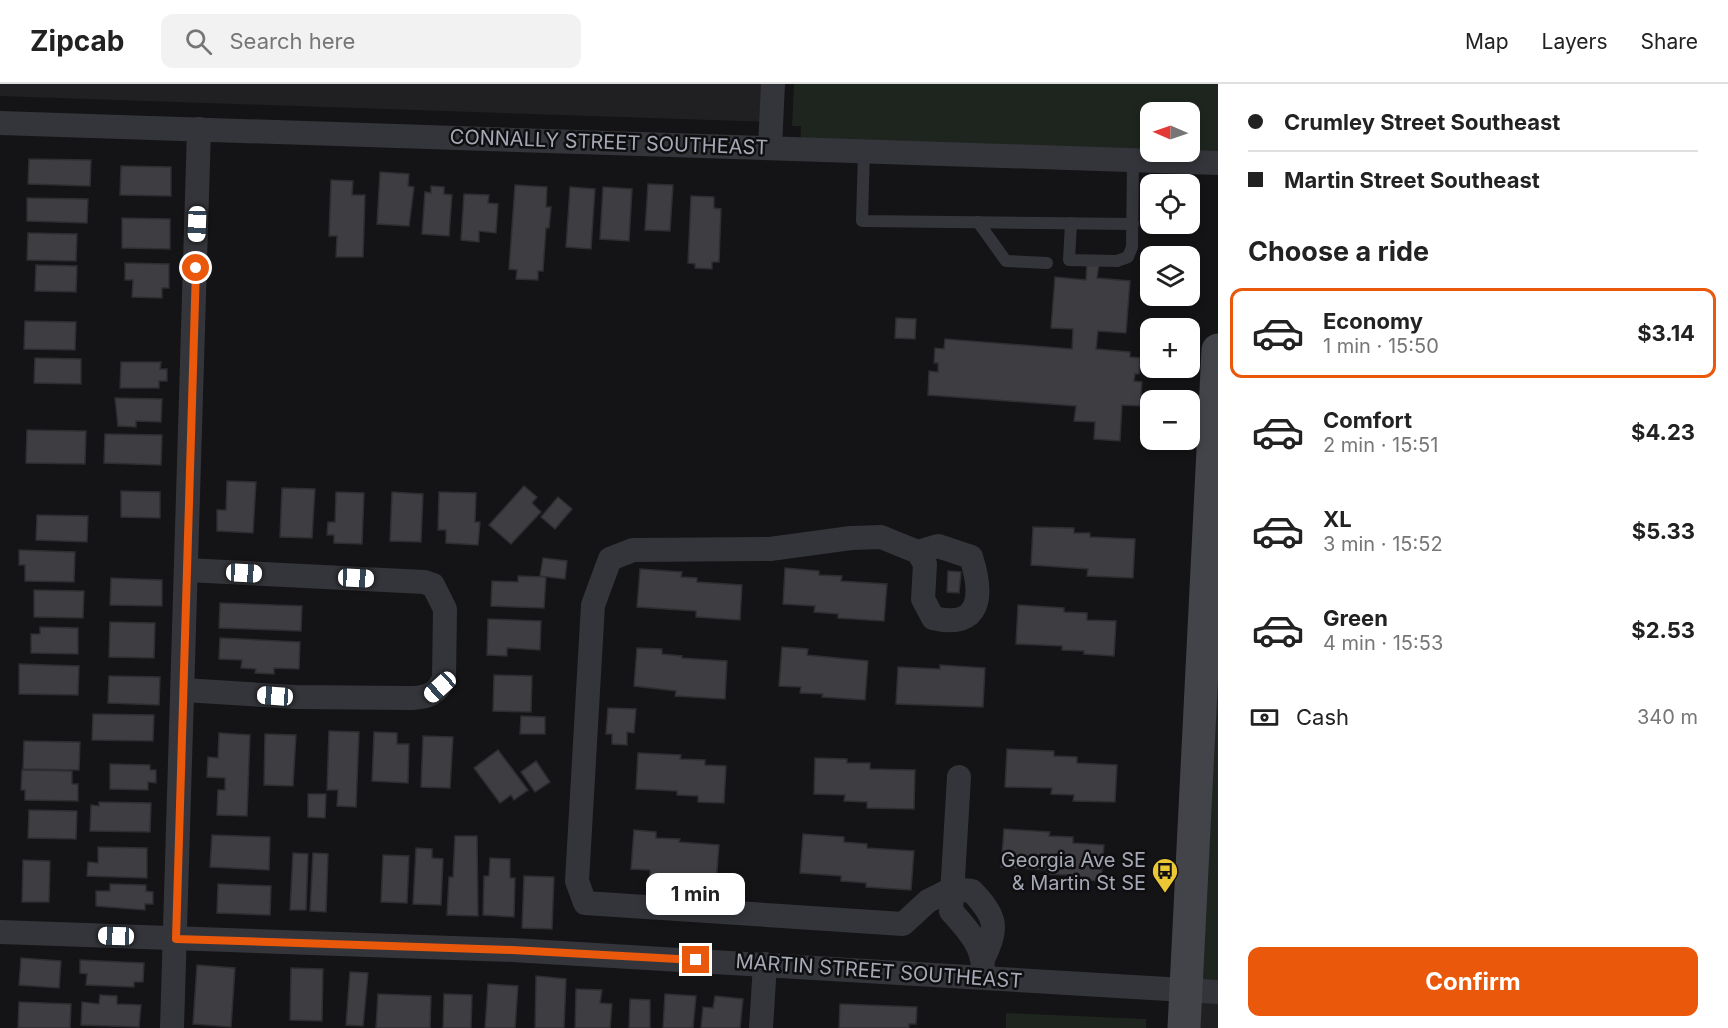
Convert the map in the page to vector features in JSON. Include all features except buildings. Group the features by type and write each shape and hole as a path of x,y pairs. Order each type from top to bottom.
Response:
{"main road":[{"path":"1185,1028 1202,992 1218,350"}],"street":[{"path":"770,147 773,84"},
{"name":"CONNALLY STREET SOUTHEAST","path":"0,123 1218,163"},
{"path":"172,1028 200,129"},
{"path":"918,552 881,537 851,538 770,549 633,550 610,559 593,605 577,881 585,903 903,924 928,901 952,889"},
{"path":"184,690 295,697 429,697 440,687 444,678 445,609 433,585 424,582 187,570"},
{"path":"959,777 951,911 975,939 983,968"},
{"name":"MARTIN STREET SOUTHEAST","path":"0,932 512,950 765,964 983,968 1202,992"},
{"path":"761,1028 765,964"}],"lane":[{"path":"864,151 862,221 1132,224"},
{"path":"1071,223 1069,260 1117,261 1128,257 1132,247 1133,160"},
{"path":"978,222 1006,261 1047,263"}],"shaded area":[{"path":"0,84 770,84 768,122 0,96"},
{"path":"794,84 1218,84 1218,167 800,158 801,126 792,126"},
{"path":"1218,518 1218,995 1190,993"},
{"path":"1186,991 1218,993 1218,1028 1185,1028"},
{"path":"1006,1013 1146,1019 1146,1028 1006,1028"}],"place":[{"name":"Georgia Ave SE & Martin St SE","path":"1165,894"}],"route":[{"path":"196,268 176,939 512,950 696,960"}]}
